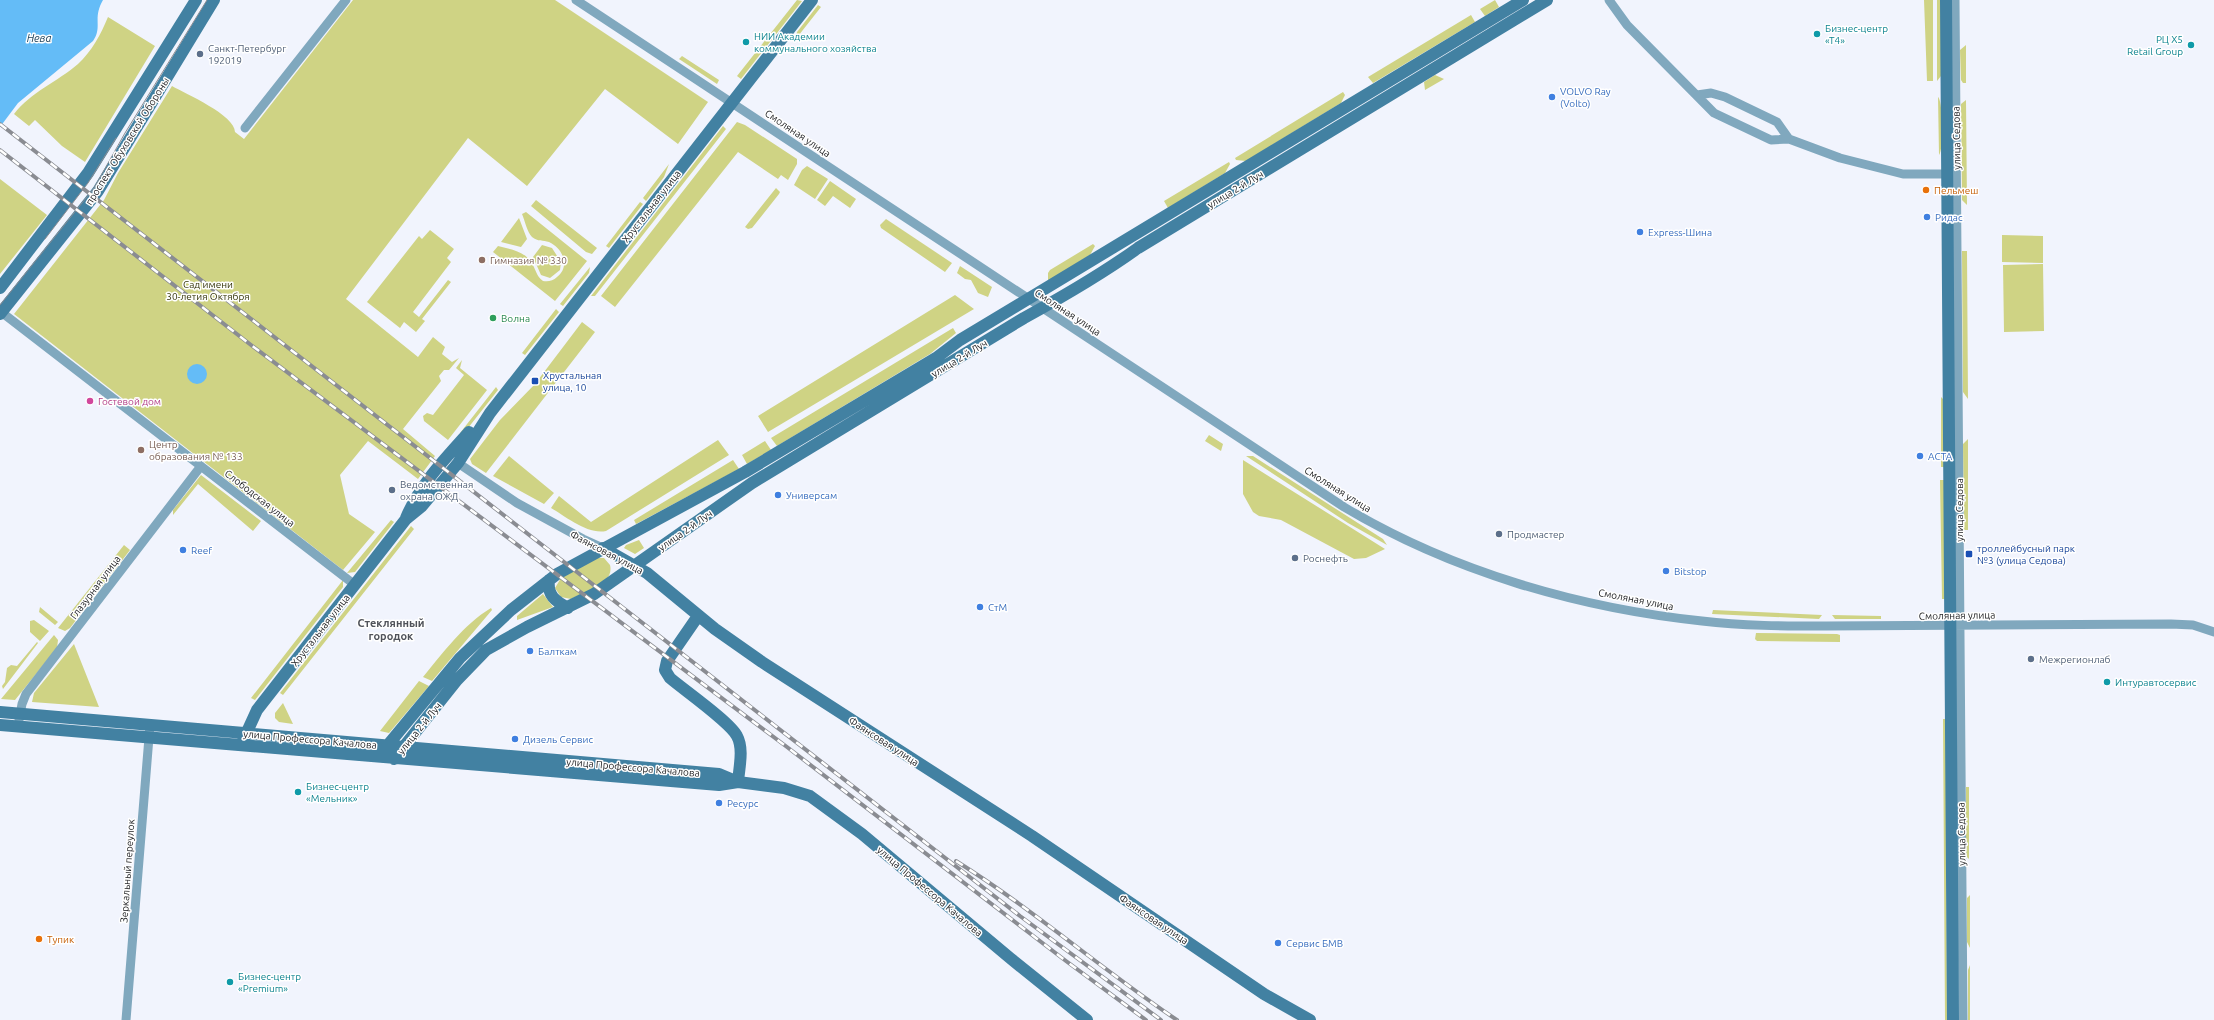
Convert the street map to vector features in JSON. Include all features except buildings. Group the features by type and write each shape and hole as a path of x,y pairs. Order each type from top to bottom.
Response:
{"main road":[{"name":"проспект Обуховской Обороны","path":"0,288 88,173 196,0"},
{"name":"проспект Обуховской Обороны","path":"0,312 98,191 214,0"},
{"name":"Хрустальная улица","path":"241,745 245,733 257,710 406,519 422,506 458,463 490,413 812,0"},
{"name":"улица 2-й Луч","path":"1523,0 960,340 936,358 746,472 603,548 549,580 511,610 460,658 387,746 394,759 457,680 479,656 516,633 568,608 608,585 752,483 1042,308 1060,299 1158,236 1547,0"},
{"name":"улица Седова","path":"1946,0 1952,174 1955,626 1954,1020"},
{"name":"Хрустальная улица","path":"406,519 415,497 428,479 476,424 490,413"},
{"name":"Фаянсовая улица","path":"603,548 647,572 698,616 768,666 1032,836 1264,994 1310,1020"},
{"path":"549,580 549,593 554,600 568,608"},
{"path":"698,616 666,661 665,670 670,678 728,726 737,736 740,751 738,782"},
{"name":"улица Профессора Качалова","path":"0,712 403,748 719,774 738,782 796,791 810,796 831,810 868,839 1015,963 1087,1020"},
{"name":"улица Профессора Качалова","path":"0,725 719,785 738,782"}],"street":[{"path":"245,128 346,0"},
{"name":"Смоляная улица","path":"576,0 1344,507 1401,538 1467,566 1541,590 1604,605 1673,618 1777,626 2171,624 2193,625 2214,632"},
{"path":"1609,0 1627,25 1714,113 1771,140 1789,139 1840,158 1903,174 1952,174"},
{"name":"улица Седова","path":"1952,174 1955,0"},
{"path":"1697,96 1711,93 1725,97 1777,122 1789,139"},
{"name":"Слободская улица","path":"0,312 355,585"},
{"name":"Фаянсовая улица","path":"458,463 517,503 583,539 603,548"},
{"name":"Глазурная улица","path":"19,726 22,704 26,694 201,466"},
{"name":"улица Седова","path":"1955,626 1963,1020"},
{"name":"Зеркальный переулок","path":"126,1020 150,725"}],"green space":[{"name":"Сад имени 30-летия Октября","path":"353,0 555,0 708,102 678,144 605,89 527,186 468,138 346,299 418,357 433,337 445,347 442,354 452,362 459,358 449,370 444,370 439,376 441,381 403,429 435,456 418,479 368,441 340,475 349,514 375,532 343,570 14,314 104,200 118,173 172,86 219,112 233,125 235,132 244,139"},
{"path":"797,0 802,1 741,79 737,76"},
{"path":"1495,0 1499,7 1485,16 1480,9"},
{"path":"1924,0 1933,0 1933,81 1927,81"},
{"path":"1937,0 1941,0 1941,76 1937,81"},
{"path":"818,5 821,7 795,40 797,32"},
{"path":"1471,15 1475,22 1373,83 1368,77"},
{"path":"108,17 155,46 85,162 62,146 35,120 29,126 14,114 28,99 78,64 88,54 96,42"},
{"path":"1966,45 1966,83 1963,83 1961,80 1960,50"},
{"path":"682,56 719,80 717,84 679,59"},
{"path":"1435,75 1444,79 1425,90 1424,82"},
{"path":"1343,92 1345,95 1341,103 1246,161 1236,160 1235,158"},
{"path":"1938,97 1941,107 1942,125 1942,144 1939,155"},
{"path":"1966,100 1967,205 1962,200 1961,104"},
{"path":"737,122 745,125 797,159 797,164 788,180 781,175 778,179 738,152 615,307 601,296"},
{"path":"723,126 726,129 595,296 591,296"},
{"path":"1229,162 1230,164 1225,173 1168,208 1164,201"},
{"path":"669,164 664,177 646,201 643,198"},
{"path":"807,166 828,179 815,199 794,185 802,170"},
{"path":"0,179 47,215 0,274"},
{"path":"830,181 856,199 850,208 833,196 825,206 817,200"},
{"path":"776,188 780,192 779,194 752,228 748,229 745,227"},
{"path":"536,200 597,248 592,254 586,252 531,206"},
{"path":"640,202 643,204 609,248 606,246"},
{"path":"526,212 587,261 555,301 493,252 498,246 512,249 525,255 543,281 552,280 561,273 564,263 562,254 549,242 534,239 530,235 522,214"},
{"path":"519,218 527,239 521,247 501,242"},
{"path":"886,219 952,263 945,272 881,228 880,225"},
{"path":"430,230 454,249 447,258 451,262 413,312 419,317 448,280 451,282 422,319 425,321 416,332 404,322 400,328 367,302 419,236 422,239"},
{"path":"2002,235 2043,236 2043,263 2002,262"},
{"path":"1093,244 1095,246 1090,255 1048,281 1048,273 1050,270"},
{"path":"542,245 552,248 561,262 560,270 550,278 541,275 533,257"},
{"path":"1962,251 1967,251 1968,399 1963,392"},
{"path":"2043,264 2044,331 2004,332 2003,265"},
{"path":"960,266 992,287 988,297 978,293 971,280 965,279 957,273"},
{"path":"590,267 589,273 563,306 560,304"},
{"path":"955,295 974,309 768,432 758,416"},
{"path":"556,309 559,312 525,355 522,353"},
{"path":"582,322 595,332 486,473 472,464 470,459 500,420 535,384"},
{"path":"953,328 956,333 930,354 777,446 771,438"},
{"path":"462,360 460,368 487,390 448,440 424,421 423,416 427,413 433,415 464,375 456,368"},
{"path":"496,387 498,390 468,428 460,433"},
{"path":"1941,397 1944,400 1944,467 1941,467"},
{"path":"1209,435 1223,444 1221,451 1205,441"},
{"path":"1968,439 1968,530 1964,530 1963,444"},
{"path":"718,440 729,455 606,531 584,528 551,508 559,496 591,522"},
{"path":"765,441 771,450 747,464 742,455"},
{"path":"509,456 554,493 544,504 493,476"},
{"path":"1246,456 1253,456 1383,539 1387,545 1348,523"},
{"path":"733,460 739,469 636,524 634,520"},
{"path":"1243,460 1385,549 1366,558 1354,559 1281,520 1259,516 1253,512 1243,494"},
{"path":"201,475 261,521 253,531 198,484 173,515 173,510"},
{"path":"1940,480 1944,480 1945,599 1942,599"},
{"path":"391,520 394,522 355,572 347,573"},
{"path":"411,526 414,529 283,695 280,693"},
{"path":"639,540 644,548 635,554 624,548 626,545"},
{"path":"124,545 130,550 70,628 65,631 58,628"},
{"path":"597,558 604,558 610,565 608,577 597,586 571,599 561,597 555,588 561,578"},
{"path":"343,580 343,587 255,700 251,698"},
{"path":"543,594 553,607 517,620 517,616"},
{"path":"40,607 58,622 55,625 39,612"},
{"path":"491,608 492,610 432,681 423,677 463,631 472,622"},
{"path":"1713,610 1822,615 1819,619 1712,614"},
{"path":"1832,615 1881,616 1881,619 1835,619"},
{"path":"34,620 49,631 40,641 30,632 30,621"},
{"path":"1756,633 1837,634 1840,635 1840,642 1757,641 1755,639"},
{"path":"54,635 58,640 57,648 15,700 1,699"},
{"path":"37,642 38,643 3,689 2,686 5,682 7,668 11,665 17,666"},
{"path":"74,644 99,707 32,702 34,693"},
{"path":"419,681 429,686 389,733 380,731"},
{"path":"283,703 293,724 279,722 275,718 275,713"},
{"path":"1943,719 1946,719 1947,1020 1945,1020"},
{"path":"1966,787 1969,787 1969,859 1966,856"},
{"path":"1970,895 1970,948 1967,942 1967,898"},
{"path":"1970,965 1970,1020 1968,1020 1968,970"}],"water":[{"name":"Нева","path":"0,0 103,0 98,12 97,31 93,41 18,103 0,127"},
{"path":"193,364 201,364 207,370 207,378 201,384 193,384 187,378 187,370"}],"tram line":[{"path":"0,305 94,188 125,133 207,0"},
{"path":"45,239 88,183 116,138"}],"railway":[{"path":"0,124 1020,916 1161,1020"},
{"path":"0,150 251,345 787,747 1066,961 1146,1020"},
{"path":"956,861 1040,919 1177,1020"}],"place":[{"name":"Бизнес-центр «Т4»","path":"1817,34"},
{"name":"НИИ Академии коммунального хозяйства","path":"746,42"},
{"name":"РЦ X5 Retail Group","path":"2191,45"},
{"name":"Санкт-Петербург 192019","path":"200,54"},
{"name":"VOLVO Ray (Volto)","path":"1552,97"},
{"name":"Пельмеш","path":"1926,190"},
{"name":"Ридас","path":"1927,217"},
{"name":"Express-Шина","path":"1640,232"},
{"name":"Гимназия № 330","path":"482,260"},
{"name":"Волна","path":"493,318"},
{"name":"Хрустальная улица, 10","path":"535,381"},
{"name":"Гостевой дом","path":"90,401"},
{"name":"Центр образования № 133","path":"141,450"},
{"name":"АСТА","path":"1920,456"},
{"name":"Ведомственная охрана ОЖД","path":"392,490"},
{"name":"Универсам","path":"778,495"},
{"name":"Продмастер","path":"1499,534"},
{"name":"Reef","path":"183,550"},
{"name":"троллейбусный парк №3 (улица Седова)","path":"1969,554"},
{"name":"Роснефть","path":"1295,558"},
{"name":"Bitstop","path":"1666,571"},
{"name":"СтМ","path":"980,607"},
{"name":"Балткам","path":"530,651"},
{"name":"Межрегионлаб","path":"2031,659"},
{"name":"Интуравтосервис","path":"2107,682"},
{"name":"Дизель Сервис","path":"515,739"},
{"name":"Бизнес-центр «Мельник»","path":"298,792"},
{"name":"Ресурс","path":"719,803"},
{"name":"Тупик","path":"39,939"},
{"name":"Сервис БМВ","path":"1278,943"},
{"name":"Бизнес-центр «Premium»","path":"230,982"}],"district":[{"name":"Стеклянный городок","path":"391,629"}]}
